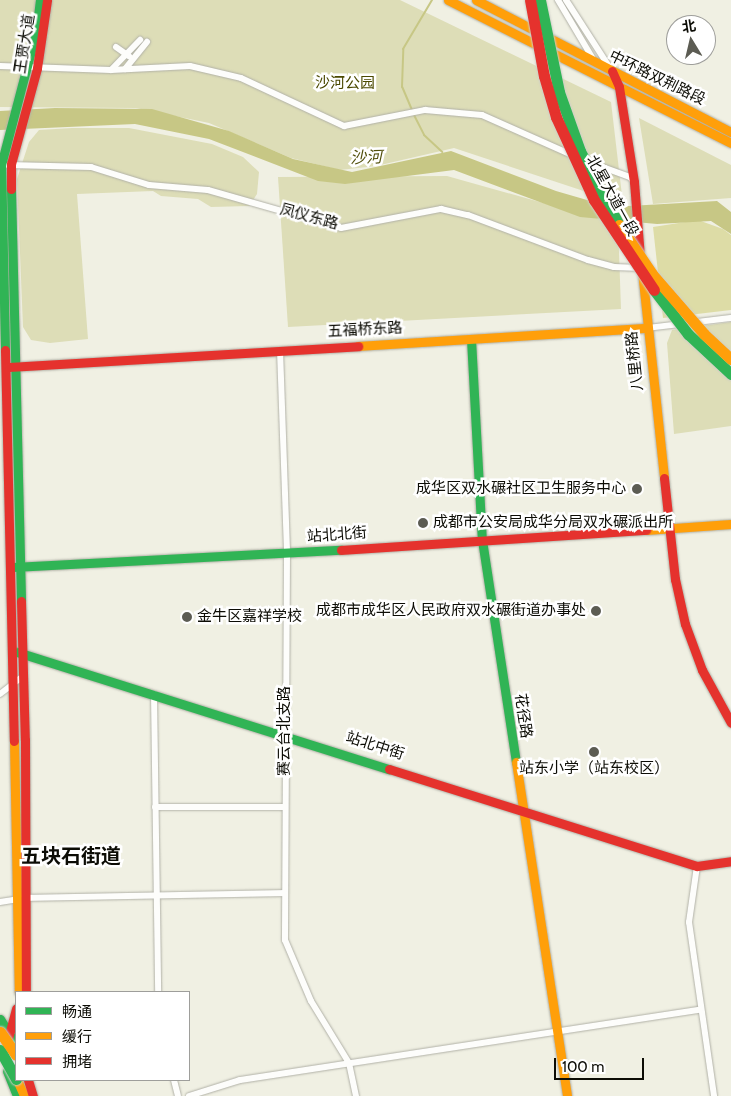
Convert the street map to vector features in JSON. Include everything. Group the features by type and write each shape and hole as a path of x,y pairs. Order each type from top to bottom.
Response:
{"main road":[{"name":"王贾大道","path":"32,68 40,0"},
{"name":"王贾大道","path":"16,652 7,369 4,165 26,93 47,0"},
{"name":"中环路双荆路段","path":"476,0 596,64 731,132"},
{"name":"北星大道一段","path":"530,0 544,76 556,117 594,200 658,296 688,334 731,374"},
{"name":"北星大道一段","path":"540,0 559,92 580,151 607,207 652,274 704,334 731,359"},
{"name":"中环路双荆路段","path":"449,1 731,143"},
{"name":"八里桥路","path":"612,71 619,86 634,182 667,528 685,624 702,670 731,723"},
{"name":"五福桥东路","path":"7,369 280,350 647,328"},
{"name":"花径路","path":"471,339 482,540 567,1096"},
{"name":"站北北街","path":"14,567 287,554 731,524"},
{"name":"站北中街","path":"16,652 522,808 697,866 731,861"},
{"path":"16,652 22,677 18,991"},
{"path":"16,652 11,686 26,991"},
{"path":"6,1068 4,1032 15,1010"},
{"path":"0,1019 4,1032 15,1053"},
{"path":"4,1032 15,1044"},
{"path":"0,1050 15,1077"},
{"path":"0,1055 17,1096"},
{"path":"17,1081 24,1096"},
{"path":"28,1081 33,1096"},
{"path":"33,1081 38,1096"}],"street":[{"path":"558,0 596,64"},
{"name":"八里桥路","path":"566,0 612,71"},
{"path":"125,69 129,56 140,40"},
{"path":"111,70 148,42"},
{"path":"116,47 129,56"},
{"path":"0,66 111,70 190,66 241,78 344,126 425,110 482,115 586,162 630,177 634,182"},
{"name":"凤仪东路","path":"4,165 92,167 149,185 208,190 341,228 441,209 468,214 588,260 614,267 642,268"},
{"name":"五福桥东路","path":"647,328 731,318"},
{"name":"赛云台北支路","path":"280,350 287,554 284,734 285,940 311,1001 348,1063 356,1096"},
{"path":"0,694 22,677"},
{"path":"154,694 158,991"},
{"path":"155,807 285,808"},
{"path":"697,866 689,922 700,1010 714,1096"},
{"path":"0,902 20,898 284,893"},
{"path":"190,1096 240,1080 557,1030 700,1010"},
{"path":"174,1081 178,1096"}],"green space":[{"name":"沙河公园","path":"0,0 400,0 611,102 623,204 454,148 376,166 340,170 291,158 209,123 136,108 0,107"},
{"path":"639,118 731,165 731,198 653,204"},
{"path":"129,128 212,144 243,157 259,172 257,194 249,206 211,207 198,199 161,196 153,191 77,194 88,339 50,343 31,340 23,327 17,179 29,142 39,130"},
{"path":"447,176 618,224 621,309 288,327 278,177"},
{"path":"698,220 723,229 731,235 731,310 663,318 653,227"},
{"path":"731,322 731,426 674,434 667,343 672,330"}],"shaded area":[{"path":"55,108 152,109 229,131 293,159 352,172 451,151 556,191 611,207 717,201 731,212 731,234 711,221 657,224 580,217 454,170 345,184 318,181 209,139 135,124 0,130 0,111"}],"waterway":[{"path":"412,110 402,87 403,49 432,0"},
{"path":"414,115 424,135 442,152"}],"traffic: fast":[{"path":"5,350 1,165 36,32 40,0"},
{"path":"540,0 559,92 580,151 619,225"},
{"path":"11,189 21,601"},
{"path":"654,290 688,334 731,374"},
{"path":"471,339 482,540 516,762"},
{"path":"13,567 341,550"},
{"path":"17,652 389,769"},
{"path":"0,1019 15,1043"},
{"path":"0,1050 15,1077"},
{"path":"7,1071 17,1096"}],"traffic: slow":[{"path":"448,0 731,143"},
{"path":"476,0 731,132"},
{"path":"619,225 652,274 704,334 731,359"},
{"path":"642,271 664,478"},
{"path":"358,346 647,328"},
{"path":"646,530 731,524"},
{"path":"14,741 19,991"},
{"path":"516,762 567,1096"},
{"path":"0,1032 15,1054"},
{"path":"17,1081 24,1096"}],"traffic: jam":[{"path":"11,189 11,164 37,68 47,0"},
{"path":"530,0 544,76 556,117 594,200 654,290"},
{"path":"612,71 619,87 634,182 640,256"},
{"path":"9,367 358,346"},
{"path":"5,350 14,741"},
{"path":"664,478 675,579 685,624 702,670 731,723"},
{"path":"341,550 646,530"},
{"path":"21,601 25,740 26,991"},
{"path":"389,769 697,866 731,861"},
{"path":"6,1046 15,1012"},
{"path":"28,1081 33,1096"}],"place":[{"name":"成华区双水碾社区卫生服务中心","path":"637,489"},
{"name":"成都市公安局成华分局双水碾派出所","path":"423,523"},
{"name":"成都市成华区人民政府双水碾街道办事处","path":"596,611"},
{"name":"金牛区嘉祥学校","path":"187,617"},
{"name":"站东小学（站东校区）","path":"594,752"}],"district":[{"name":"五块石街道","path":"71,856"}],"water label":[{"name":"沙河","path":"366,158"}]}
